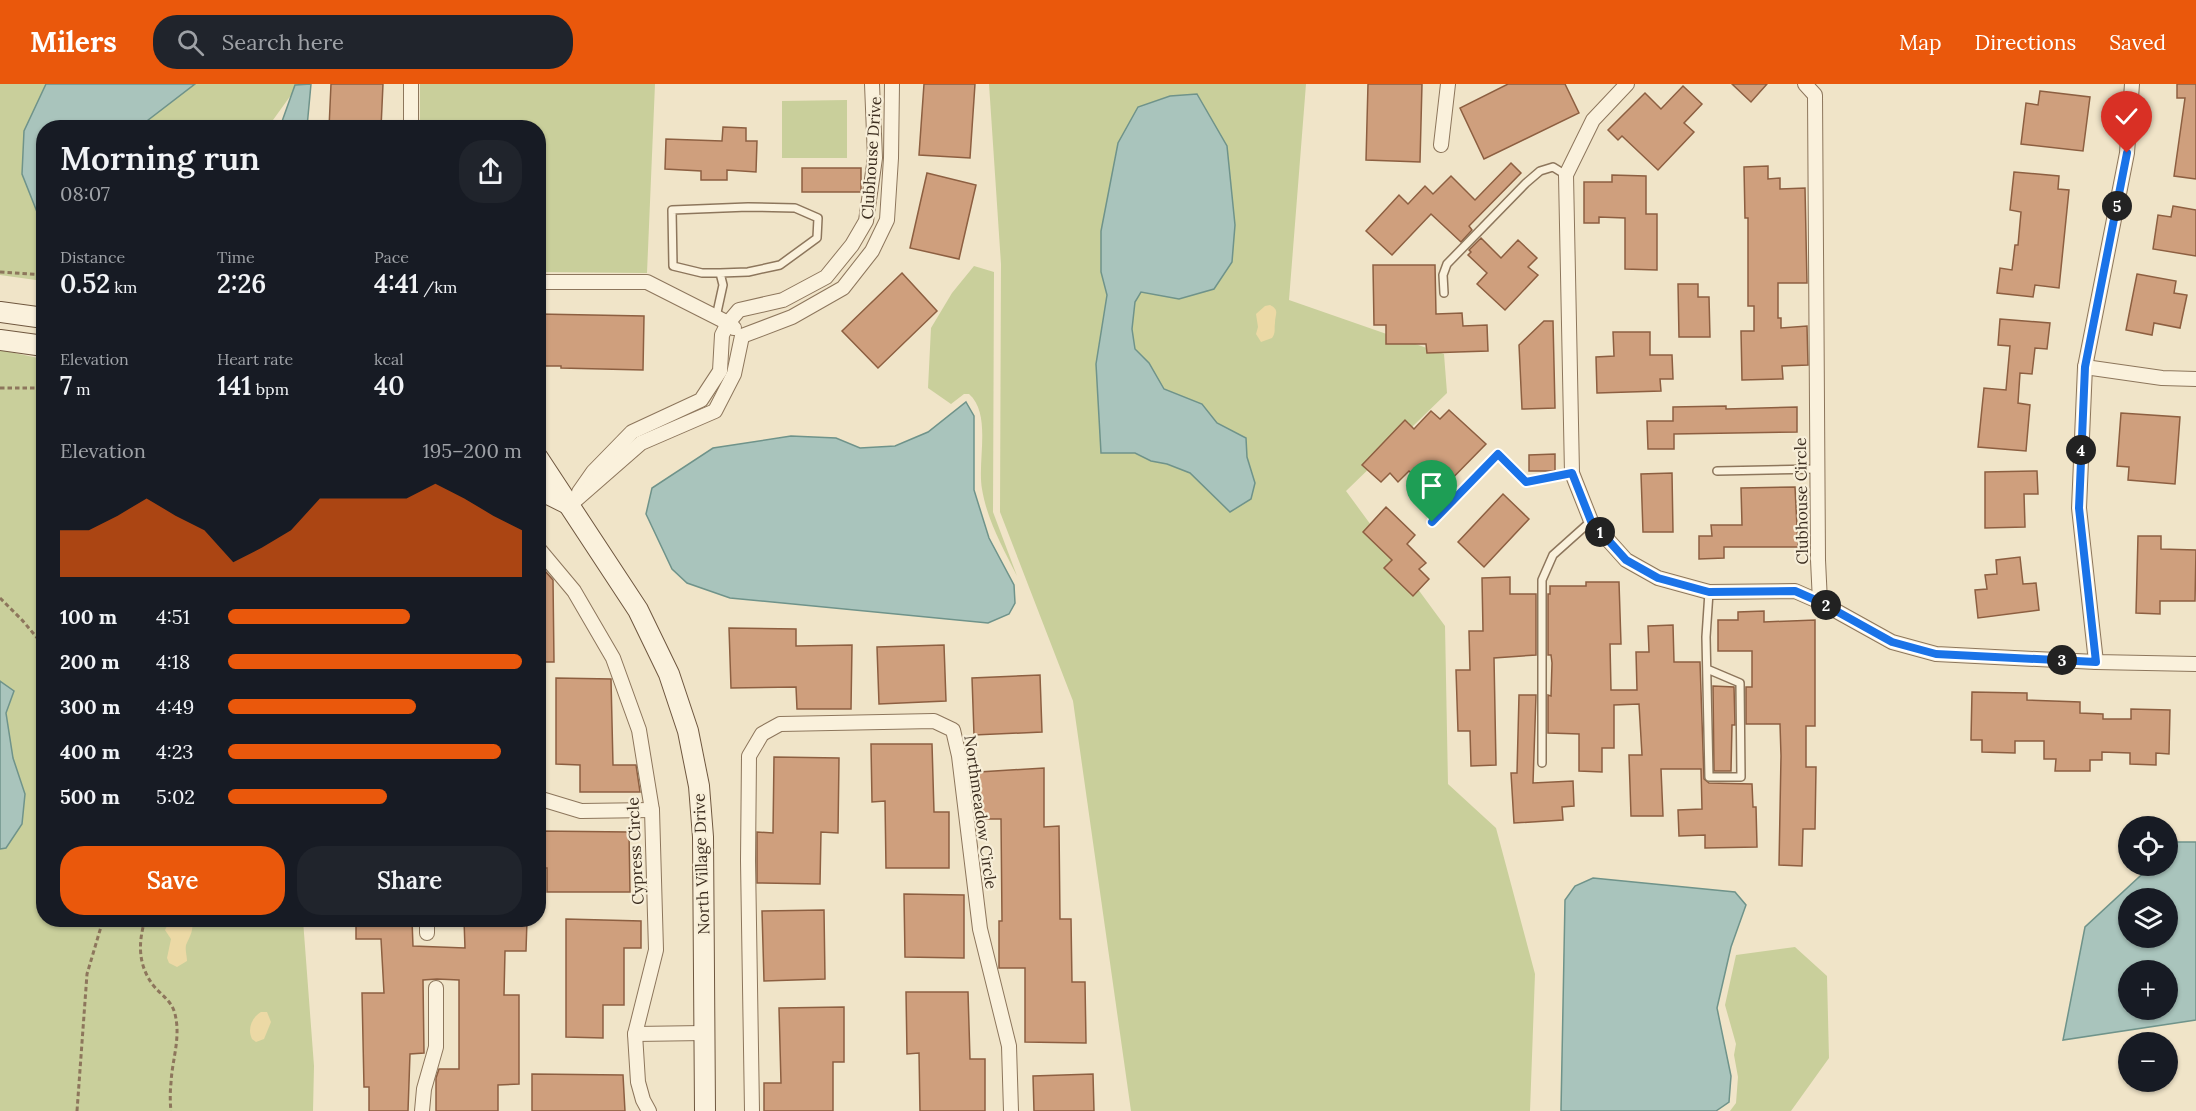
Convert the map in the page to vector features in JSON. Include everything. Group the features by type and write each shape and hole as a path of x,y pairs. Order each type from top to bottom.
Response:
{"street":[{"path":"411,84 411,120"},
{"name":"Clubhouse Drive","path":"722,320 739,310 783,300 826,277 852,245 866,221 875,158 872,84"},
{"name":"Clubhouse Drive","path":"742,336 792,317 843,288 872,251 887,220 892,84"},
{"path":"1441,146 1448,84"},
{"path":"1627,84 1593,120 1566,175 1572,473 1591,521 1626,560 1658,578 1709,592 1795,591 1820,602 1892,642 1936,654 2096,662 2196,664"},
{"name":"Clubhouse Circle","path":"1805,84 1815,94 1820,602"},
{"path":"2096,662 2079,508 2085,367 2127,153 2132,84"},
{"path":"546,282 647,282 722,320 742,336 734,374 715,411 641,443 570,505"},
{"path":"0,312 36,317"},
{"path":"570,505 593,472 632,432 700,400 720,371 722,320"},
{"path":"0,340 36,345"},
{"path":"2085,367 2162,378 2196,380"},
{"name":"North Village Drive","path":"546,470 638,610 669,674 688,730 699,786 703,837 705,1111"},
{"path":"546,493 570,505"},
{"name":"Cypress Circle","path":"546,558 574,591 613,658 639,730 652,810 656,950 636,1034 638,1082 649,1111"},
{"name":"Northmeadow Circle","path":"752,1111 748,861 749,756 762,734 780,724 934,721 953,730 959,756 980,929 1009,1046 1011,1111"},
{"path":"546,800 581,811 652,810"},
{"path":"422,1111 424,1089 436,1047 435,987"},
{"path":"636,1034 704,1033"}],"lane":[{"path":"1444,293 1443,275 1447,264 1526,183 1540,171 1553,167 1566,175"},
{"path":"795,208 818,218 817,238 780,265 748,272 720,273 702,273 673,266 672,210 795,208"},
{"path":"720,273 723,285 722,320"},
{"path":"1432,522 1498,454 1526,482 1572,473"},
{"path":"1717,471 1817,469"},
{"path":"1542,763 1542,580 1553,555 1591,521"},
{"path":"1707,669 1740,683 1741,777 1708,777 1706,637 1709,592"}],"path":[{"path":"0,272 36,274"},
{"path":"0,388 36,388"},
{"path":"0,598 36,636"},
{"path":"77,1111 87,974 101,927"},
{"path":"144,927 140,960 147,976 165,996 174,1013 177,1033 176,1059 171,1081 171,1111"}],"green space":[{"path":"0,84 299,84 273,120 36,120 36,280 0,275"},
{"path":"420,84 655,84 647,273 546,272 546,120 420,120"},
{"path":"989,84 1306,84 1289,300 1444,354 1447,393 1346,491 1445,626 1448,784 1496,828 1535,974 1530,1111 1131,1111 1073,701 1000,512 1001,264"},
{"path":"847,100 847,158 782,158 782,101"},
{"path":"974,266 994,272 993,512 1017,576 996,534 984,500 981,478 982,425 976,403 969,394 964,394 951,404 928,388 931,328 952,293"},
{"path":"0,350 36,358 36,927 304,927 314,1066 313,1111 0,1111"},
{"path":"1795,947 1827,976 1829,1058 1791,1111 1730,1111 1736,1103 1738,1077 1734,1055 1736,1044 1725,1005 1736,955"}],"sand":[{"path":"1270,305 1276,311 1274,332 1272,338 1261,342 1256,334 1258,327 1256,314 1265,306"},
{"path":"166,927 192,927 186,945 187,961 177,967 169,963 167,958 171,939 165,930"},
{"path":"261,1012 267,1012 271,1022 264,1039 256,1042 252,1039 250,1027 255,1017"}],"water":[{"path":"46,84 195,84 148,120 36,120 36,209 22,174 24,131"},
{"path":"311,84 308,120 282,120 295,85"},
{"path":"1197,94 1227,146 1235,225 1232,262 1214,289 1179,299 1141,292 1135,302 1132,329 1135,349 1149,363 1164,389 1202,404 1217,423 1246,438 1247,457 1255,483 1251,499 1230,512 1190,473 1167,464 1151,461 1135,453 1101,453 1096,364 1107,295 1101,272 1101,231 1118,143 1138,107 1170,96"},
{"path":"966,402 974,416 974,490 989,538 1014,585 1015,603 1009,614 988,623 730,598 687,583 672,569 646,514 652,488 713,448 791,436 836,438 860,448 895,446 928,432"},
{"path":"0,681 14,691 6,713 13,758 25,794 22,824 6,848 0,849"},
{"path":"2178,842 2196,842 2196,1020 2063,1040 2085,927 2118,896 2118,948 2178,948 2178,888 2127,888 2140,876 2178,876"},
{"path":"1593,878 1735,892 1746,905 1731,947 1717,1008 1731,1076 1729,1102 1716,1111 1561,1111 1565,900 1575,886"}],"building":[{"path":"331,84 383,84 381,120 329,120"},
{"path":"924,84 975,84 970,158 919,155"},
{"path":"1368,84 1422,84 1420,162 1366,160"},
{"path":"1508,84 1565,84 1579,113 1484,159 1460,108"},
{"path":"1732,84 1767,84 1751,102"},
{"path":"2177,84 2196,84 2196,179 2174,176 2185,98 2177,98"},
{"path":"1683,86 1702,104 1684,123 1694,132 1658,170 1622,136 1618,140 1608,130 1645,93 1661,109"},
{"path":"2040,91 2090,97 2083,151 2021,144 2026,103 2038,105"},
{"path":"723,127 746,128 746,141 757,141 756,172 727,170 727,180 701,180 701,171 665,169 666,139 722,141"},
{"path":"1511,163 1521,173 1469,226 1472,230 1461,242 1431,214 1392,255 1366,231 1399,195 1408,204 1425,186 1433,194 1451,176 1475,200"},
{"path":"1768,166 1768,179 1780,178 1780,189 1805,188 1807,283 1778,283 1778,318 1781,318 1781,328 1807,326 1808,365 1782,366 1783,379 1742,380 1741,331 1754,331 1754,306 1748,306 1748,218 1745,218 1744,167"},
{"path":"802,168 861,168 861,192 802,192"},
{"path":"2014,172 2059,176 2058,189 2069,190 2059,288 2035,285 2033,297 1997,293 2000,268 2012,270 2015,245 2018,245 2021,212 2010,210"},
{"path":"927,173 976,185 959,259 910,248"},
{"path":"1612,175 1646,176 1646,214 1657,214 1657,270 1625,269 1625,218 1599,217 1599,223 1584,223 1584,182 1612,182"},
{"path":"2173,206 2196,210 2196,256 2153,249 2158,215 2171,217"},
{"path":"1481,238 1501,258 1518,240 1537,258 1528,267 1538,275 1505,310 1477,284 1487,273 1468,255 1471,252 1469,250"},
{"path":"1373,265 1435,265 1436,314 1462,313 1463,326 1487,325 1488,351 1427,353 1426,344 1386,344 1386,325 1374,325"},
{"path":"902,273 937,311 878,368 842,331"},
{"path":"2137,274 2176,281 2174,293 2187,295 2180,328 2154,323 2152,335 2126,330"},
{"path":"1678,284 1698,284 1698,297 1709,297 1710,337 1679,337"},
{"path":"546,314 644,316 643,370 561,368 561,366 546,366"},
{"path":"2000,319 2050,323 2047,349 2035,348 2032,374 2020,373 2018,403 2030,405 2026,451 1978,447 1984,388 2006,390 2010,346 1998,345"},
{"path":"1544,321 1553,321 1555,408 1522,409 1519,345"},
{"path":"1613,332 1650,332 1650,355 1672,355 1673,379 1660,379 1661,391 1597,393 1596,357 1614,356"},
{"path":"1726,406 1726,409 1797,407 1797,432 1674,434 1674,449 1648,449 1647,421 1673,421 1673,407"},
{"path":"1449,410 1486,444 1435,496 1409,471 1398,482 1390,473 1381,482 1362,465 1405,420 1414,429 1431,411 1440,419"},
{"path":"2121,413 2180,417 2175,484 2128,480 2129,467 2117,466"},
{"path":"1555,454 1555,471 1529,471 1529,455"},
{"path":"2037,471 2038,494 2024,494 2025,527 1985,528 1985,472"},
{"path":"1672,473 1673,532 1643,532 1641,474"},
{"path":"1795,487 1798,547 1724,547 1724,558 1699,559 1699,536 1712,536 1711,525 1742,525 1741,488"},
{"path":"1503,494 1529,519 1484,567 1458,542"},
{"path":"1386,507 1415,535 1407,544 1426,563 1419,569 1429,579 1413,596 1384,568 1392,560 1363,532"},
{"path":"2138,536 2161,536 2161,549 2196,550 2195,601 2160,601 2160,614 2136,613"},
{"path":"2020,557 2023,584 2036,583 2039,610 1978,618 1975,590 1987,589 1985,575 1997,574 1996,560"},
{"path":"546,572 553,580 554,662 546,662"},
{"path":"1510,577 1510,594 1536,594 1536,655 1494,658 1496,765 1471,766 1470,731 1458,731 1456,670 1470,670 1469,631 1483,631 1482,578"},
{"path":"1586,582 1619,582 1621,644 1610,644 1611,690 1637,690 1636,652 1649,652 1648,626 1673,625 1674,662 1700,662 1704,779 1709,783 1752,784 1753,807 1756,807 1757,847 1705,848 1705,835 1679,836 1678,810 1702,809 1701,769 1661,769 1663,816 1631,816 1629,755 1642,755 1639,704 1614,705 1614,748 1602,748 1602,772 1579,771 1579,734 1548,733 1548,695 1551,696 1552,663 1551,655 1548,655 1550,586 1586,586"},
{"path":"1764,611 1764,622 1815,620 1815,726 1806,726 1806,767 1816,767 1815,829 1803,829 1802,866 1779,865 1780,724 1746,724 1746,687 1752,687 1752,651 1718,651 1718,620 1738,620 1738,612"},
{"path":"729,628 796,629 796,646 852,645 851,709 797,709 796,687 731,688"},
{"path":"944,645 946,701 879,704 877,647"},
{"path":"1040,675 1042,732 974,735 972,678"},
{"path":"556,678 611,679 613,765 636,765 640,792 580,792 580,765 556,764"},
{"path":"1713,686 1734,687 1735,725 1732,725 1731,771 1714,771"},
{"path":"1972,692 2027,693 2027,700 2080,702 2080,713 2103,714 2103,719 2131,719 2131,709 2170,710 2169,754 2156,753 2156,765 2130,764 2130,753 2102,752 2102,760 2090,760 2090,771 2055,771 2056,759 2044,759 2044,741 2015,741 2015,753 1982,752 1982,740 1971,740"},
{"path":"1519,695 1536,695 1533,783 1573,781 1574,806 1562,807 1563,820 1514,823 1511,773 1517,773"},
{"path":"871,744 932,744 934,812 949,812 949,868 886,868 885,801 872,802"},
{"path":"774,757 839,758 838,833 821,832 820,884 757,883 757,832 773,833"},
{"path":"1044,768 1044,827 1059,826 1060,919 1071,919 1072,982 1085,982 1086,1043 1025,1042 1025,968 999,968 999,921 1002,921 1001,819 980,819 979,772"},
{"path":"546,831 629,832 630,892 547,892"},
{"path":"904,894 964,895 964,958 905,957"},
{"path":"824,910 825,979 764,981 762,911"},
{"path":"566,919 641,921 641,948 624,948 624,1005 603,1005 603,1038 566,1037"},
{"path":"356,927 412,927 413,946 465,948 464,927 527,927 526,951 505,951 504,995 519,995 519,1084 498,1085 498,1111 436,1111 436,1078 439,1069 459,1069 459,980 437,979 423,980 424,1053 410,1054 408,1111 369,1111 369,1087 364,1087 362,993 384,993 381,939 356,939"},
{"path":"906,992 968,992 970,1059 985,1059 985,1111 920,1111 919,1053 907,1054"},
{"path":"844,1007 844,1062 833,1062 833,1111 764,1111 764,1083 781,1083 779,1008"},
{"path":"532,1074 623,1075 625,1111 532,1111"},
{"path":"1093,1074 1094,1111 1034,1111 1033,1076"}],"route":[{"path":"1432,522 1498,454 1526,482 1572,473 1591,521 1626,560 1658,578 1709,592 1795,591 1820,602 1892,642 1936,654 2096,662 2079,508 2085,367 2127,153"}]}
